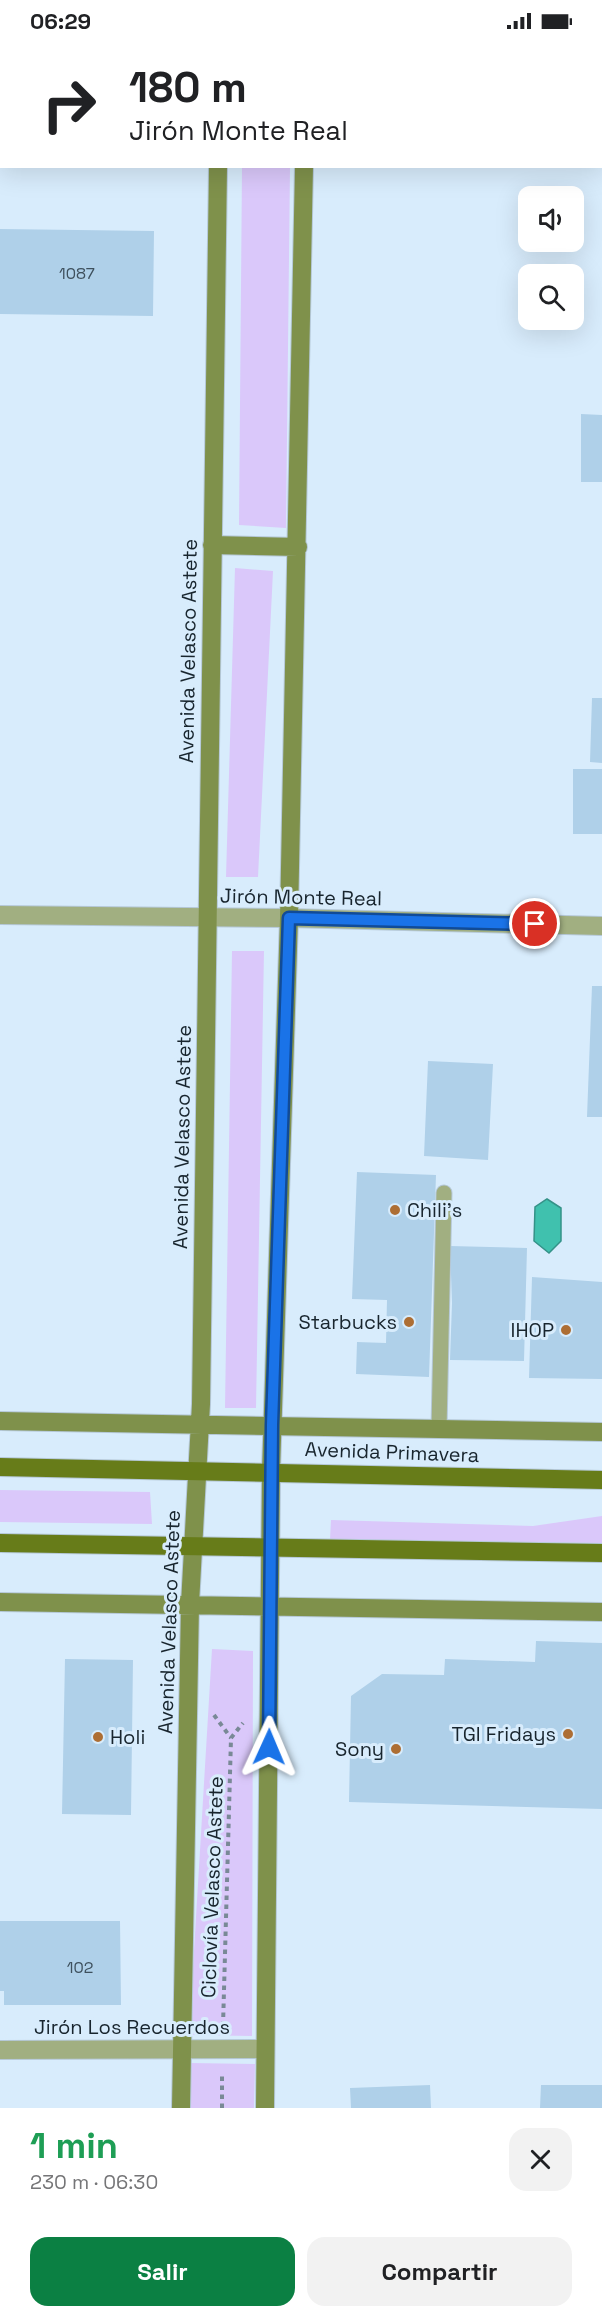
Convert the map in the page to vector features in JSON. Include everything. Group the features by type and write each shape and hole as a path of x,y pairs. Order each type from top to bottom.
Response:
{"main road":[{"name":"Avenida Velasco Astete","path":"181,2108 190,1604 199,1424 218,168"},
{"path":"265,2108 271,1471 289,918 304,168"},
{"path":"212,545 298,547"},
{"name":"Avenida Primavera","path":"0,1421 602,1432"},
{"name":"Avenida Primavera","path":"0,1467 271,1471 602,1480"},
{"path":"0,1543 602,1553"},
{"path":"0,1602 602,1612"}],"street":[{"name":"Jirón Monte Real","path":"0,915 207,919 289,918 602,926"},
{"name":"Jirón Los Recuerdos","path":"0,2050 265,2049"}],"lane":[{"path":"439,1429 444,1193"}],"path":[{"name":"Ciclovía Velasco Astete","path":"222,2108 231,1738"}],"shaded area":[{"path":"242,168 290,168 286,528 239,525"},
{"path":"235,568 273,571 258,877 226,877"},
{"path":"232,951 264,951 256,1408 225,1408"},
{"path":"547,1199 561,1208 561,1241 549,1253 534,1241 535,1207"},
{"path":"0,1490 150,1492 152,1524 0,1522"},
{"path":"602,1516 602,1543 330,1540 331,1520 533,1526"},
{"path":"212,1649 253,1651 252,2036 189,2035"},
{"path":"190,2063 255,2064 254,2108 190,2108"}],"building":[{"path":"0,229 154,231 153,316 0,314"},
{"path":"581,414 602,415 602,482 581,482"},
{"path":"592,698 602,698 602,763 590,762"},
{"path":"573,769 602,769 602,834 573,834"},
{"path":"592,986 602,986 602,1117 587,1117"},
{"path":"428,1061 493,1064 488,1160 424,1156"},
{"name":"Chili's","path":"357,1172 436,1175 429,1377 356,1374 357,1342 386,1343 387,1300 352,1299"},
{"path":"450,1246 527,1248 524,1361 450,1360 452,1303"},
{"name":"IHOP","path":"532,1277 602,1282 602,1379 529,1378"},
{"path":"536,1641 602,1643 602,1809 349,1802 351,1696 382,1674 444,1675 445,1659 535,1662"},
{"name":"Holi","path":"65,1659 133,1660 131,1815 62,1814"},
{"path":"0,1921 120,1921 121,2005 4,2005 4,1991 0,1991"},
{"path":"430,2085 431,2108 351,2108 350,2088"},
{"path":"541,2085 602,2085 602,2108 540,2108"}],"place":[{"name":"Chili's","path":"395,1210"},
{"name":"Starbucks","path":"409,1322"},
{"name":"IHOP","path":"566,1330"},
{"name":"TGI Fridays","path":"568,1734"},
{"name":"Holi","path":"98,1737"},
{"name":"Sony","path":"396,1749"}],"route":[{"path":"269,1747 272,1425 289,918 535,924"}]}
